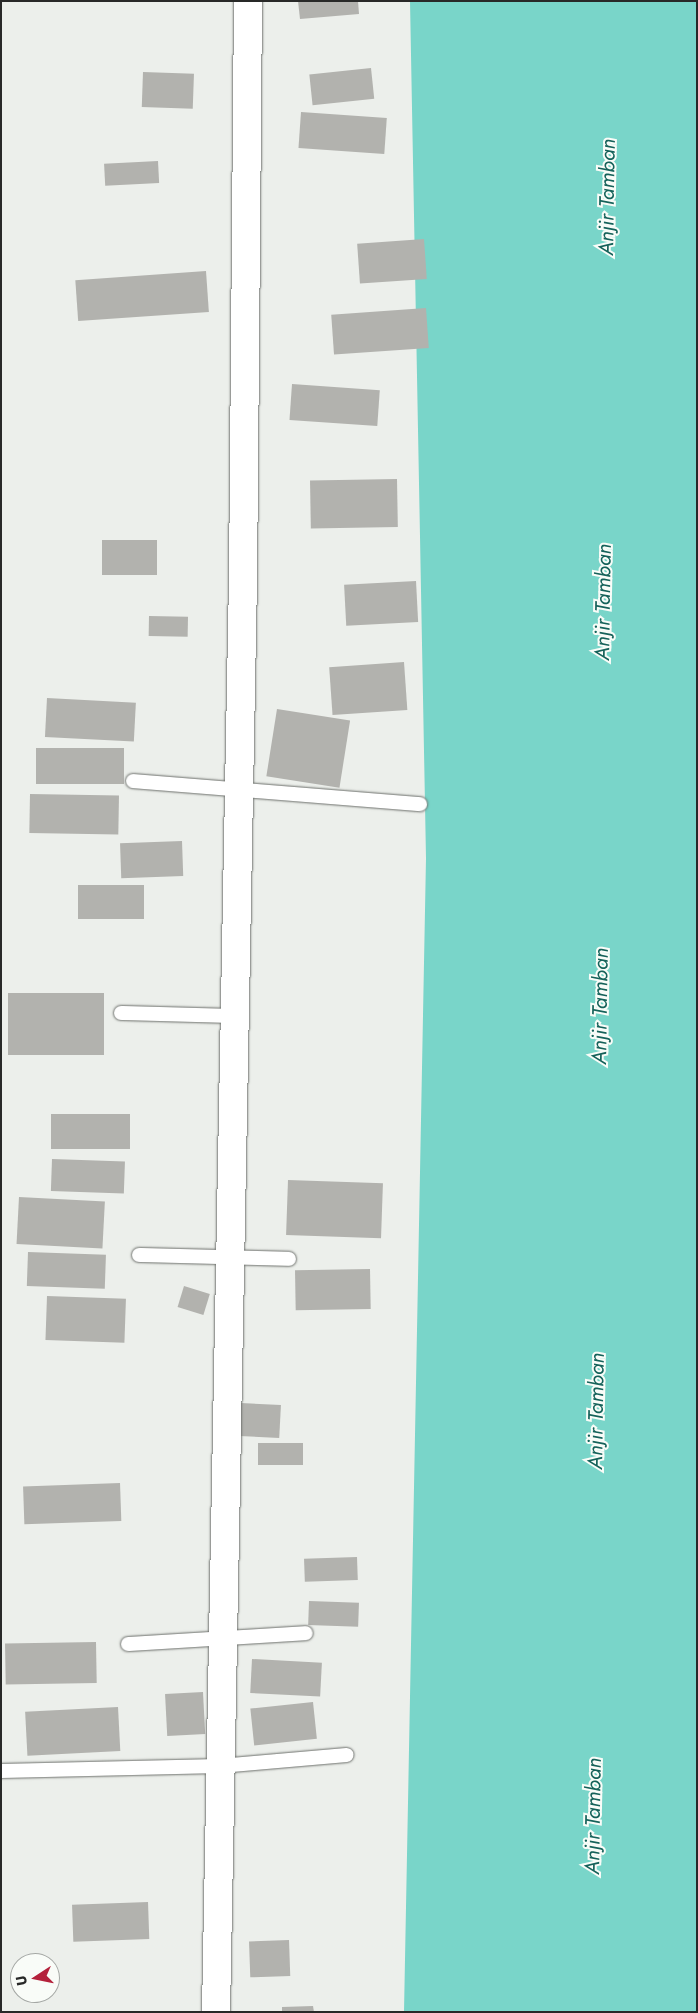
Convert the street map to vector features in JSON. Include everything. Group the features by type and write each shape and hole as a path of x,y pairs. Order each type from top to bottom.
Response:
{"street":[{"path":"216,2012 239,788 248,1"}],"lane":[{"path":"132,781 239,788 420,804"},
{"path":"122,1013 235,1016"},
{"path":"139,1256 230,1256 289,1259"},
{"path":"128,1644 306,1634"},
{"path":"1,1771 220,1766 347,1755"}],"water":[{"name":"Anjir Tamban","path":"410,1 697,1 697,2012 404,2012 426,858"}],"building":[{"path":"298,1 358,1 359,14 300,19"},
{"path":"371,68 374,99 313,105 309,74"},
{"path":"143,72 194,74 193,109 142,107"},
{"path":"301,112 387,118 384,154 298,148"},
{"path":"158,161 159,183 105,186 104,164"},
{"path":"424,239 427,279 360,284 357,244"},
{"path":"206,271 209,312 78,321 75,280"},
{"path":"426,308 429,348 334,355 331,315"},
{"path":"292,384 380,390 377,426 289,420"},
{"path":"397,479 398,527 311,529 310,481"},
{"path":"102,540 157,540 157,575 102,575"},
{"path":"416,581 418,622 346,626 344,585"},
{"path":"149,616 188,617 188,637 149,636"},
{"path":"404,662 407,710 333,715 329,667"},
{"path":"47,698 136,703 134,742 45,737"},
{"path":"277,709 350,721 339,788 266,776"},
{"path":"36,748 124,748 124,784 36,784"},
{"path":"30,794 119,796 118,835 29,833"},
{"path":"182,841 183,876 121,878 120,843"},
{"path":"78,885 144,885 144,919 78,919"},
{"path":"8,993 104,993 104,1055 8,1055"},
{"path":"51,1114 130,1114 130,1149 51,1149"},
{"path":"52,1159 125,1162 124,1194 51,1191"},
{"path":"288,1180 383,1183 381,1238 286,1235"},
{"path":"19,1197 105,1202 102,1248 17,1244"},
{"path":"28,1252 106,1255 105,1289 27,1286"},
{"path":"370,1269 371,1309 296,1310 295,1270"},
{"path":"184,1286 210,1294 203,1315 178,1307"},
{"path":"47,1296 126,1299 124,1343 45,1340"},
{"path":"241,1403 281,1405 279,1438 239,1436"},
{"path":"258,1443 303,1443 303,1465 258,1465"},
{"path":"120,1483 121,1521 24,1524 23,1486"},
{"path":"357,1557 358,1580 305,1582 304,1559"},
{"path":"309,1601 359,1603 358,1627 308,1625"},
{"path":"96,1642 97,1683 6,1685 5,1644"},
{"path":"252,1659 322,1663 320,1697 250,1693"},
{"path":"203,1692 205,1734 167,1736 165,1694"},
{"path":"313,1702 317,1739 254,1745 250,1709"},
{"path":"118,1707 120,1751 27,1756 25,1712"},
{"path":"148,1902 149,1939 73,1942 72,1905"},
{"path":"289,1940 290,1976 250,1977 249,1941"},
{"path":"313,2006 314,2012 282,2012 282,2007"}]}
